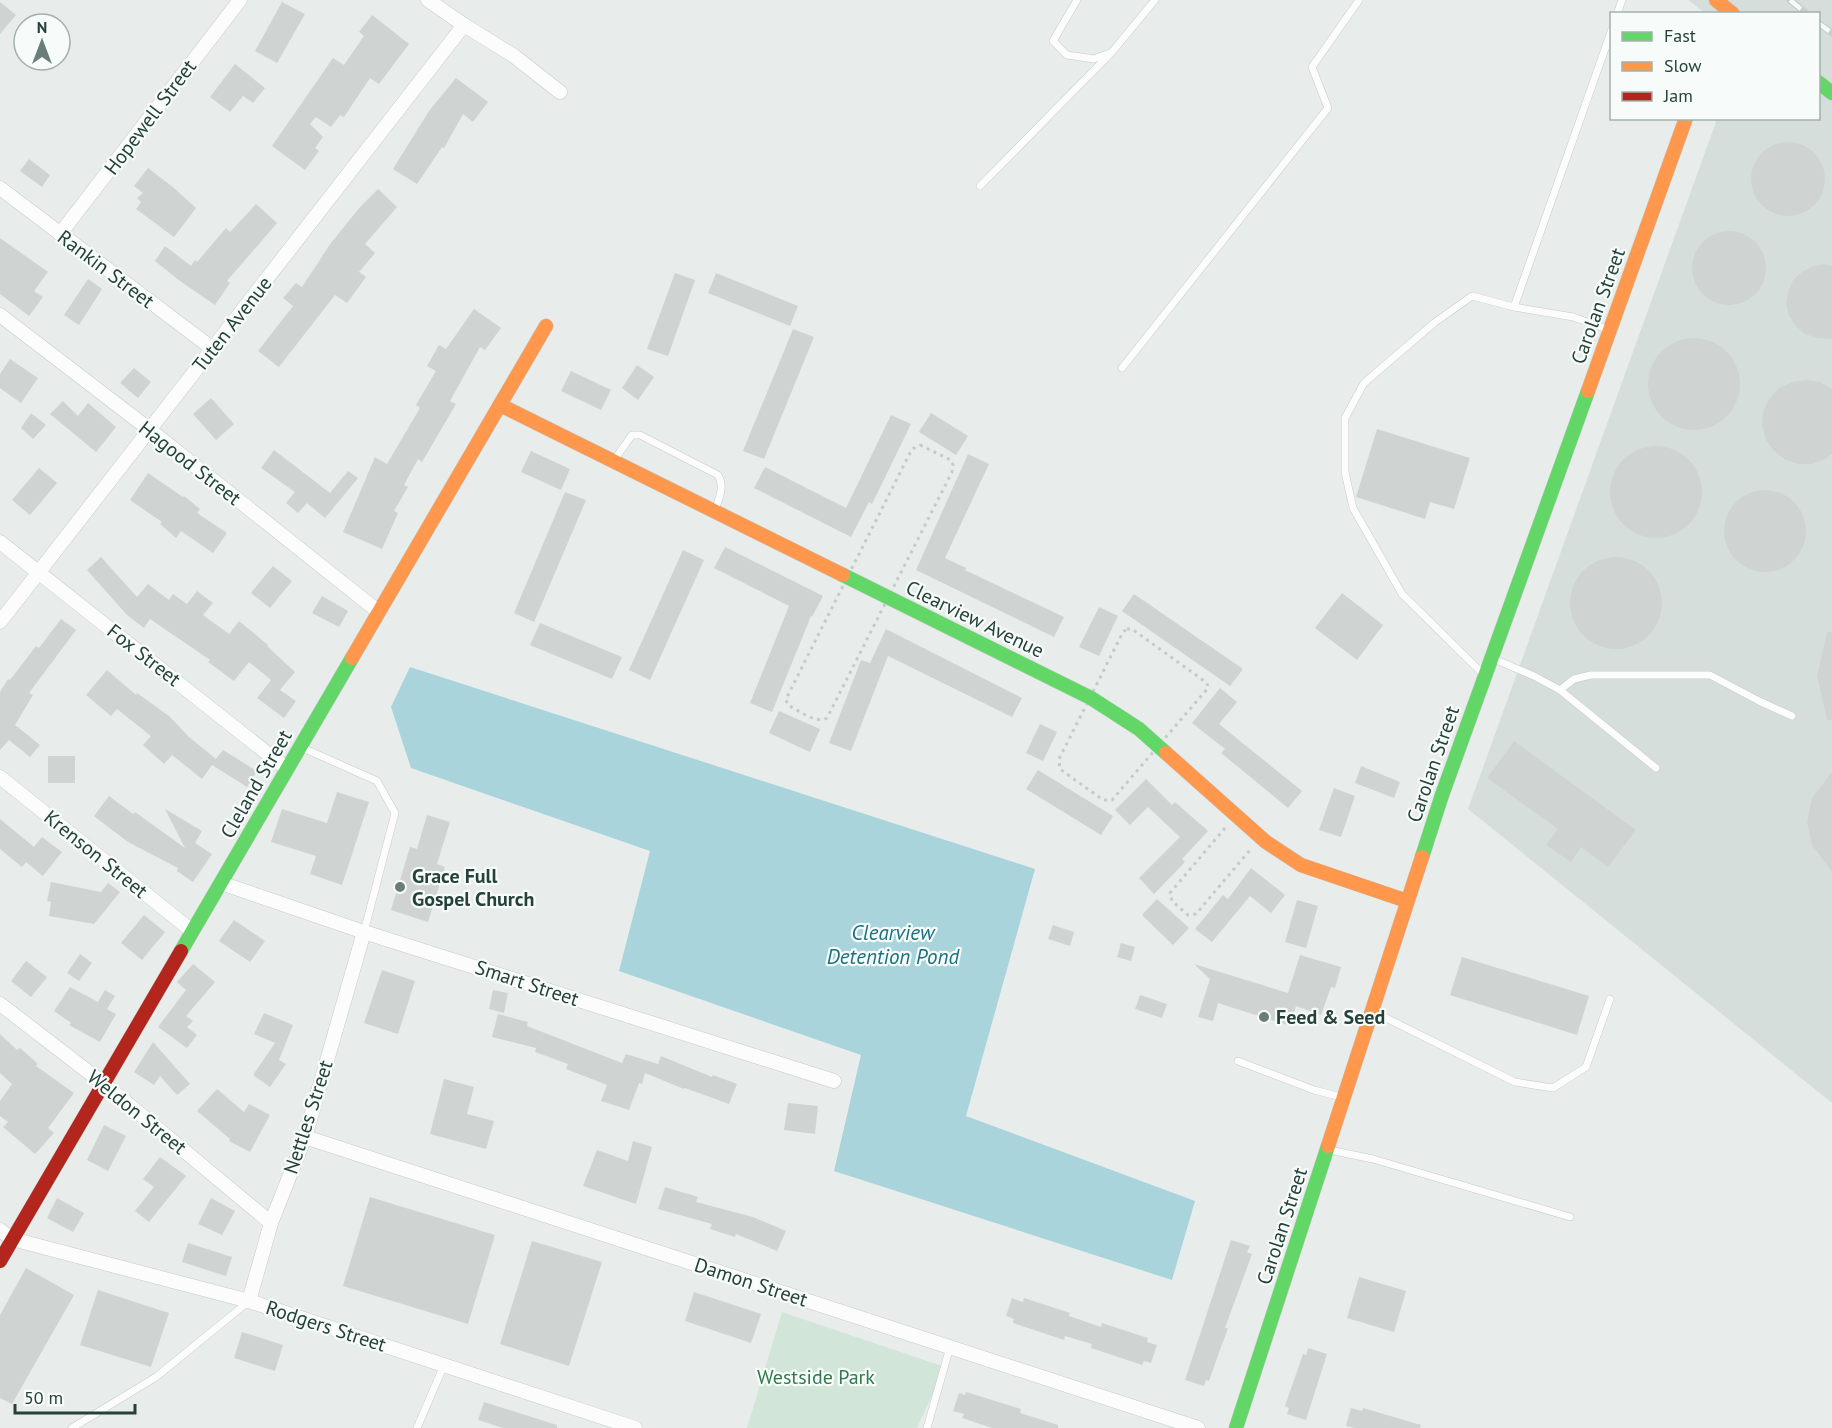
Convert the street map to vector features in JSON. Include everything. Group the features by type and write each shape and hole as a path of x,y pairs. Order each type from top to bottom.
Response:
{"street":[{"name":"Hopewell Street","path":"60,234 240,0"},
{"path":"428,0 514,56 560,92"},
{"name":"Tuten Avenue","path":"0,622 464,25"},
{"path":"1820,84 1832,93"},
{"name":"Carolan Street","path":"1236,1428 1407,901 1491,658 1685,120"},
{"name":"Rankin Street","path":"0,188 213,349"},
{"name":"Hagood Street","path":"0,315 150,430 379,612"},
{"name":"Cleland Street","path":"0,1261 546,326"},
{"name":"Clearview Avenue","path":"500,405 1091,698 1139,729 1261,837 1301,865 1407,901"},
{"name":"Fox Street","path":"0,542 287,769"},
{"name":"Krenson Street","path":"0,777 192,931"},
{"name":"Smart Street","path":"221,883 364,932 834,1081"},
{"name":"Nettles Street","path":"249,1301 271,1223 304,1137 364,932"},
{"name":"Weldon Street","path":"0,1004 104,1084 271,1223"},
{"name":"Damon Street","path":"304,1137 1198,1428"},
{"path":"0,1230 12,1239"},
{"name":"Rodgers Street","path":"12,1239 249,1301 635,1428"}],"lane":[{"path":"1077,0 1053,42 1067,55 1094,59 1112,52"},
{"path":"980,186 1112,52 1155,0"},
{"path":"1122,368 1328,108 1312,67 1359,0"},
{"path":"1514,307 1610,32"},
{"path":"1485,676 1402,594 1353,508 1345,472 1345,418 1364,383 1434,323 1472,296 1514,307 1573,317 1610,331"},
{"path":"614,461 628,438 632,435 640,435 718,475 722,481 722,490 715,511"},
{"path":"1491,658 1560,690 1656,768"},
{"path":"1560,690 1574,679 1591,675 1710,675 1792,716"},
{"path":"301,746 377,781 395,813 364,932"},
{"path":"1372,1011 1515,1082 1553,1088 1586,1067 1610,999"},
{"path":"1238,1060 1314,1090 1343,1098"},
{"path":"1327,1149 1373,1159 1570,1218"},
{"path":"72,1428 156,1377 249,1301"},
{"path":"927,1428 950,1347"},
{"path":"417,1428 444,1365"}],"path":[{"path":"1236,815 1170,893 1172,901 1188,915 1196,914 1261,837"}],"shaded area":[{"path":"1688,0 1832,0 1832,1103 1468,809 1717,120 1820,120 1820,12 1704,12"}],"green space":[{"name":"Westside Park","path":"782,1312 945,1367 917,1428 747,1428"}],"water":[{"name":"Clearview Detention Pond","path":"410,667 1035,869 966,1116 1195,1201 1172,1280 834,1171 861,1055 619,971 650,851 411,768 391,707"}],"building":[{"path":"0,2 12,12 12,20 0,34"},
{"path":"282,2 305,14 277,63 255,51"},
{"path":"372,15 409,44 379,84 370,78 344,117 340,115 331,127 316,117 310,124 323,137 315,148 319,151 305,170 272,146 333,58 344,65 364,36 359,32"},
{"path":"235,64 265,88 253,103 243,96 230,112 210,97"},
{"path":"456,78 488,102 473,122 463,114 444,148 442,147 417,184 393,169 429,111"},
{"path":"1788,142 1809,148 1819,158 1825,179 1819,200 1809,210 1788,216 1767,210 1757,200 1751,179 1757,158 1767,148"},
{"path":"29,159 50,175 42,187 20,171"},
{"path":"148,168 196,208 174,237 136,209 141,202 137,198 143,193 134,186"},
{"path":"378,189 397,207 365,244 375,253 359,272 366,277 347,303 335,295 279,367 258,351 293,306 283,298 296,283 302,287 331,243"},
{"path":"256,204 277,223 227,281 230,283 215,305 155,261 165,246 191,266 226,228 230,232"},
{"path":"1729,231 1750,237 1760,247 1766,268 1760,289 1750,299 1729,305 1708,299 1698,289 1692,268 1698,247 1708,237"},
{"path":"0,238 48,272 34,291 43,297 29,316 0,294"},
{"path":"1825,264 1832,266 1832,339 1805,334 1789,316 1786,304 1793,280 1813,266"},
{"path":"675,273 695,280 668,356 647,349"},
{"path":"716,273 798,306 790,326 708,293"},
{"path":"88,279 102,289 79,325 64,315"},
{"path":"474,309 501,328 485,350 480,347 450,401 456,404 422,462 418,459 404,485 408,487 394,511 398,513 382,549 343,532 375,457 387,464 420,408 416,405 436,371 427,366 439,345 446,349"},
{"path":"793,329 814,337 764,459 743,451"},
{"path":"1694,338 1711,342 1726,352 1736,367 1740,384 1736,401 1726,416 1711,426 1694,430 1677,426 1662,416 1652,401 1648,384 1652,367 1662,352 1677,342"},
{"path":"10,359 38,378 21,403 0,388 0,374"},
{"path":"637,365 654,377 638,400 622,388"},
{"path":"134,368 151,382 138,398 120,383"},
{"path":"571,371 611,390 601,410 561,391"},
{"path":"1806,380 1820,382 1832,389 1832,454 1813,464 1799,464 1786,460 1774,451 1766,440 1762,426 1763,412 1769,399 1779,388 1792,382"},
{"path":"211,398 234,424 216,440 193,414"},
{"path":"63,401 78,416 88,403 116,427 96,452 50,414"},
{"path":"31,413 46,425 33,439 21,428"},
{"path":"931,413 968,436 956,455 919,432"},
{"path":"891,415 911,424 872,504 869,502 851,537 754,488 765,467 846,508"},
{"path":"1377,429 1470,458 1454,509 1430,502 1425,519 1356,497"},
{"path":"1656,446 1674,450 1688,460 1698,474 1702,492 1698,510 1688,524 1674,534 1656,538 1638,534 1624,524 1614,510 1610,492 1614,474 1624,460 1638,450"},
{"path":"274,450 330,493 348,471 358,478 325,518 307,503 298,513 286,503 295,492 261,468"},
{"path":"531,451 570,469 561,490 521,472"},
{"path":"968,454 989,464 945,558 966,568 965,570 1064,617 1054,637 916,570"},
{"path":"39,468 57,483 30,515 12,500"},
{"path":"148,473 184,496 200,509 197,513 227,533 213,553 181,531 176,538 160,524 162,522 130,500"},
{"path":"1765,490 1781,493 1794,502 1803,515 1806,531 1803,547 1794,560 1781,569 1765,572 1749,569 1736,560 1727,547 1724,531 1727,515 1736,502 1749,493"},
{"path":"565,492 586,500 534,622 514,613"},
{"path":"725,547 823,596 811,616 772,712 750,703 789,606 714,568"},
{"path":"683,550 704,560 650,680 629,670"},
{"path":"101,557 137,597 148,584 169,600 173,594 187,604 197,591 213,603 203,615 229,634 239,621 268,645 295,672 280,690 296,701 284,718 257,698 271,680 249,662 234,681 208,662 210,660 150,619 144,628 127,615 87,570"},
{"path":"1616,557 1634,561 1648,571 1658,585 1662,603 1658,621 1648,635 1634,645 1616,649 1598,645 1584,635 1574,621 1570,603 1574,585 1584,571 1598,561"},
{"path":"273,566 292,581 270,608 251,593"},
{"path":"1342,593 1383,625 1357,660 1315,628"},
{"path":"1134,594 1243,669 1230,686 1122,611"},
{"path":"322,596 348,611 339,627 312,613"},
{"path":"1099,607 1118,616 1099,656 1079,647"},
{"path":"61,619 76,630 29,693 33,695 15,725 40,745 30,757 9,740 0,750 0,692 8,679 10,680 36,646 39,648"},
{"path":"540,623 622,657 612,679 530,645"},
{"path":"886,629 1022,698 1012,717 888,656 851,751 829,743 861,660 870,663"},
{"path":"1827,632 1832,632 1832,720 1827,720 1817,676"},
{"path":"107,670 136,695 137,693 169,716 189,737 216,759 223,750 257,771 247,787 212,765 202,779 172,755 164,764 143,745 151,736 117,709 111,716 86,695"},
{"path":"1220,688 1237,702 1219,724 1302,791 1288,808 1221,753 1225,749 1192,723"},
{"path":"779,711 820,729 810,752 769,733"},
{"path":"1040,724 1057,732 1043,761 1026,753"},
{"path":"1514,741 1636,830 1608,867 1581,847 1571,862 1546,845 1558,829 1487,778"},
{"path":"48,756 75,756 75,783 48,783"},
{"path":"1361,766 1400,782 1394,798 1355,783"},
{"path":"1038,770 1113,816 1101,835 1026,789"},
{"path":"1832,772 1832,872 1812,845 1807,822 1812,798"},
{"path":"1146,779 1172,805 1175,802 1208,831 1182,859 1185,862 1154,894 1139,878 1180,837 1148,807 1130,825 1115,810"},
{"path":"1334,788 1355,796 1341,837 1319,830"},
{"path":"337,792 369,802 342,885 310,874 316,856 271,842 282,809 327,823"},
{"path":"109,796 185,848 165,809 202,831 195,843 212,854 193,882 177,871 178,868 128,842 94,816"},
{"path":"427,815 450,822 437,864 445,867 428,922 391,910 410,847 417,849"},
{"path":"0,819 34,847 42,837 62,852 43,876 26,862 22,867 0,849"},
{"path":"1251,868 1285,895 1271,913 1250,896 1212,942 1195,929 1223,895 1228,899"},
{"path":"51,882 101,892 108,883 120,892 94,924 49,916 51,902 47,901"},
{"path":"1157,899 1189,928 1173,945 1142,915"},
{"path":"1297,900 1318,906 1306,948 1285,942"},
{"path":"144,915 165,932 142,960 121,943"},
{"path":"234,920 265,941 250,962 219,941"},
{"path":"1053,925 1074,932 1070,946 1048,939"},
{"path":"1121,943 1135,947 1131,961 1117,957"},
{"path":"80,954 92,963 79,981 67,973"},
{"path":"1300,955 1341,967 1335,988 1331,987 1321,1015 1296,1006 1290,1026 1218,1003 1213,1021 1198,1017 1210,979 1194,964 1288,993"},
{"path":"1462,957 1589,996 1577,1035 1450,995"},
{"path":"26,961 47,977 31,997 11,981"},
{"path":"193,964 215,982 186,1016 193,1021 187,1027 197,1035 187,1048 158,1027 186,990 177,982"},
{"path":"382,970 415,981 398,1034 364,1023"},
{"path":"70,987 98,1002 105,990 115,996 107,1009 116,1014 100,1042 69,1025 71,1023 54,1011"},
{"path":"493,990 508,993 504,1013 489,1009"},
{"path":"1140,995 1167,1004 1162,1018 1135,1009"},
{"path":"264,1013 293,1025 279,1060 286,1064 270,1087 253,1075 275,1043 254,1034"},
{"path":"498,1014 528,1022 527,1026 622,1063 626,1054 658,1064 661,1056 712,1077 713,1075 737,1084 729,1104 645,1073 629,1110 601,1101 607,1085 566,1069 568,1064 535,1052 536,1048 492,1037"},
{"path":"0,1034 17,1050 20,1048 38,1064 36,1066 74,1093 48,1128 54,1133 35,1154 3,1127 8,1122 0,1116 0,1101 12,1084 0,1073"},
{"path":"153,1042 190,1084 177,1095 160,1076 154,1085 134,1072"},
{"path":"444,1079 474,1087 467,1114 494,1121 486,1149 430,1134"},
{"path":"217,1089 244,1112 249,1104 270,1115 250,1152 229,1141 230,1139 197,1111"},
{"path":"788,1103 818,1106 815,1134 784,1130"},
{"path":"104,1125 126,1136 108,1171 87,1160"},
{"path":"633,1141 652,1147 636,1204 583,1186 597,1150 628,1161"},
{"path":"160,1157 186,1176 149,1222 135,1211 154,1187 143,1179"},
{"path":"665,1187 698,1197 696,1202 753,1217 786,1231 777,1251 736,1234 735,1237 710,1229 712,1224 658,1209"},
{"path":"370,1197 495,1235 468,1324 343,1286"},
{"path":"57,1198 84,1213 73,1232 47,1218"},
{"path":"211,1198 235,1211 222,1235 198,1224"},
{"path":"1231,1240 1250,1246 1247,1252 1252,1254 1225,1328 1228,1328 1209,1381 1206,1380 1204,1386 1185,1380"},
{"path":"532,1241 602,1262 569,1366 500,1344"},
{"path":"188,1243 232,1257 226,1276 182,1262"},
{"path":"26,1268 74,1295 12,1404 0,1398 0,1315"},
{"path":"1359,1277 1406,1291 1394,1332 1347,1318"},
{"path":"98,1290 169,1313 151,1367 80,1345"},
{"path":"694,1292 761,1314 751,1343 685,1321"},
{"path":"1012,1298 1023,1302 1024,1298 1070,1313 1069,1316 1101,1327 1102,1323 1148,1338 1147,1342 1157,1345 1151,1363 1144,1361 1142,1365 1091,1348 1092,1344 1065,1336 1064,1340 1013,1323 1014,1319 1006,1316"},
{"path":"242,1332 283,1345 275,1371 234,1358"},
{"path":"1308,1348 1327,1354 1306,1420 1287,1414 1289,1408 1285,1406 1303,1354 1306,1355"},
{"path":"966,1392 1021,1409 1020,1413 1058,1425 1058,1428 992,1428 962,1418 964,1414 953,1411 959,1393 965,1395"},
{"path":"484,1402 557,1425 557,1428 503,1428 478,1420"},
{"path":"1351,1408 1362,1411 1363,1408 1421,1425 1420,1428 1354,1428 1346,1426"}],"railway":[{"path":"1790,0 1805,12"},
{"path":"1820,24 1832,33"}],"traffic: fast":[{"path":"1820,84 1832,93"},
{"path":"1422,857 1442,795 1588,391"},
{"path":"843,575 1091,698 1139,729 1166,753"},
{"path":"181,951 352,658"},
{"path":"1236,1428 1328,1146"}],"traffic: slow":[{"path":"1716,0 1731,12"},
{"path":"1588,391 1685,120"},
{"path":"352,658 546,326"},
{"path":"500,405 843,575"},
{"path":"1166,753 1266,842 1301,865 1407,901"},
{"path":"1328,1146 1422,857"}],"traffic: jam":[{"path":"0,1261 181,951"}],"place":[{"name":"Grace Full Gospel Church","path":"400,887"},
{"name":"Feed & Seed","path":"1264,1017"}]}
